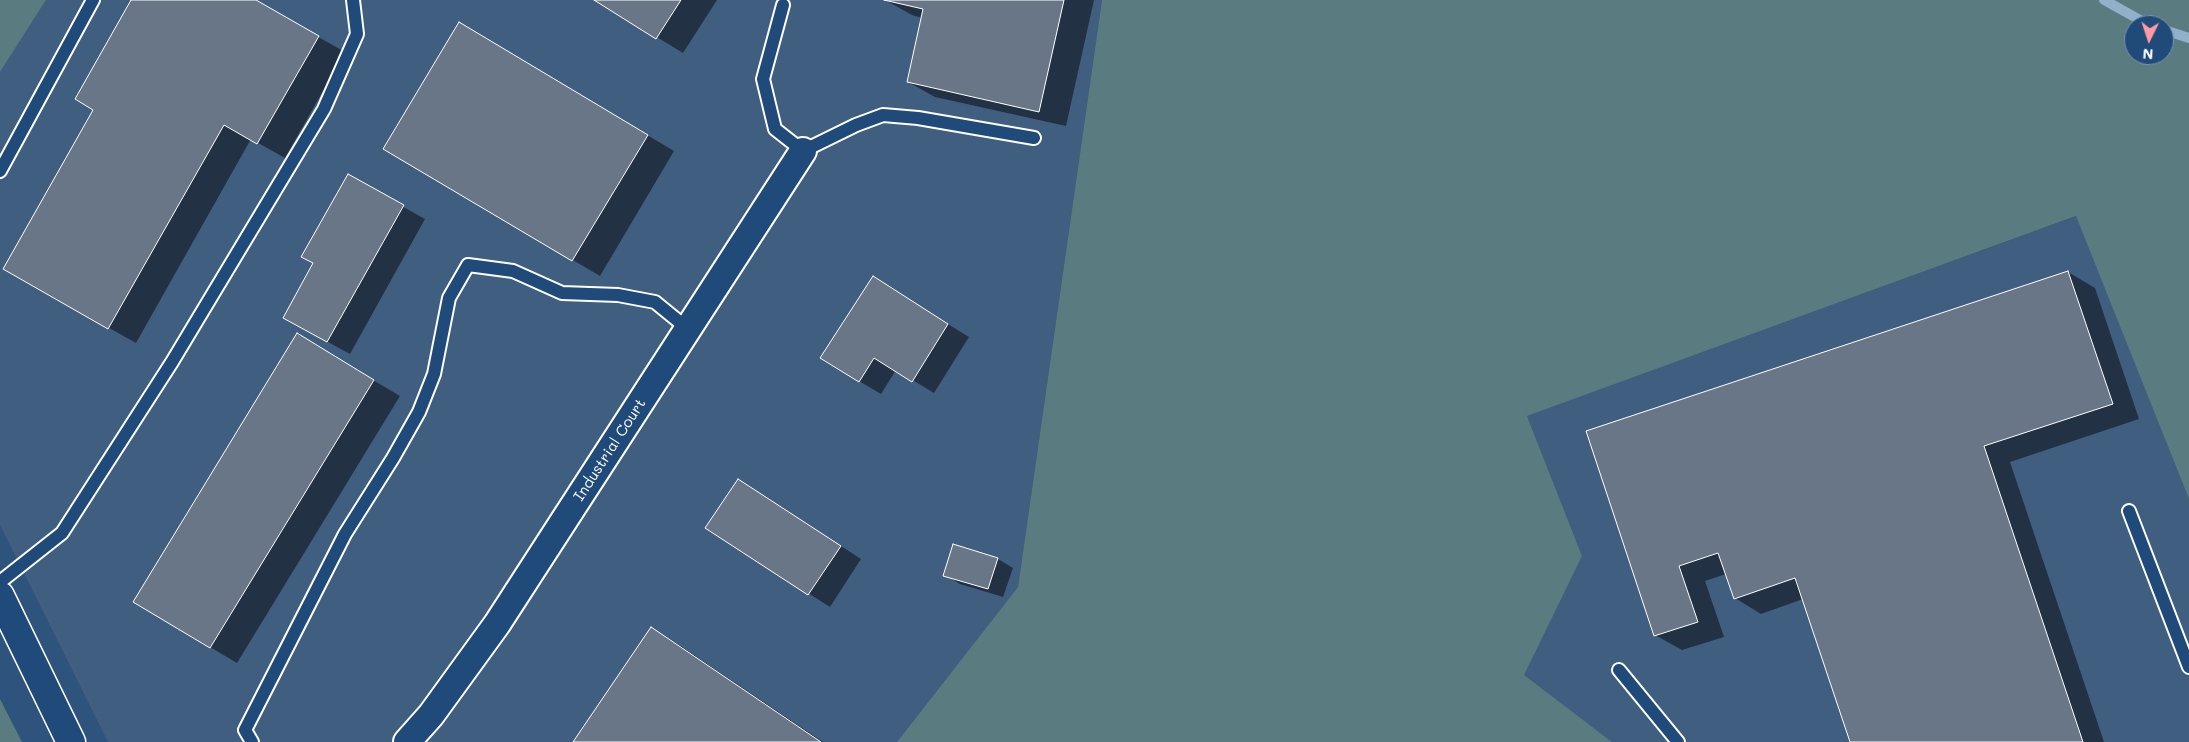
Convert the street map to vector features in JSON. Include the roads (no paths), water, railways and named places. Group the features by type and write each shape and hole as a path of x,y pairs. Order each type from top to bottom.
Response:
{"street":[{"name":"Industrial Court","path":"407,742 431,715 497,624 803,151"},
{"path":"0,596 71,742"}],"lane":[{"path":"0,171 93,0"},
{"path":"0,582 62,533 177,353 324,109 357,34 353,0"},
{"path":"783,4 763,78 775,129 803,151 856,125 883,115 918,118 1034,138"},
{"path":"252,742 245,730 345,534 393,458 419,412 434,374 449,298 468,265 513,271 562,292 618,295 655,302 688,329"},
{"path":"2129,511 2189,667"},
{"path":"1619,670 1678,742"}],"waterway":[{"path":"2104,0 2131,15"},
{"path":"2174,33 2189,38"}]}
